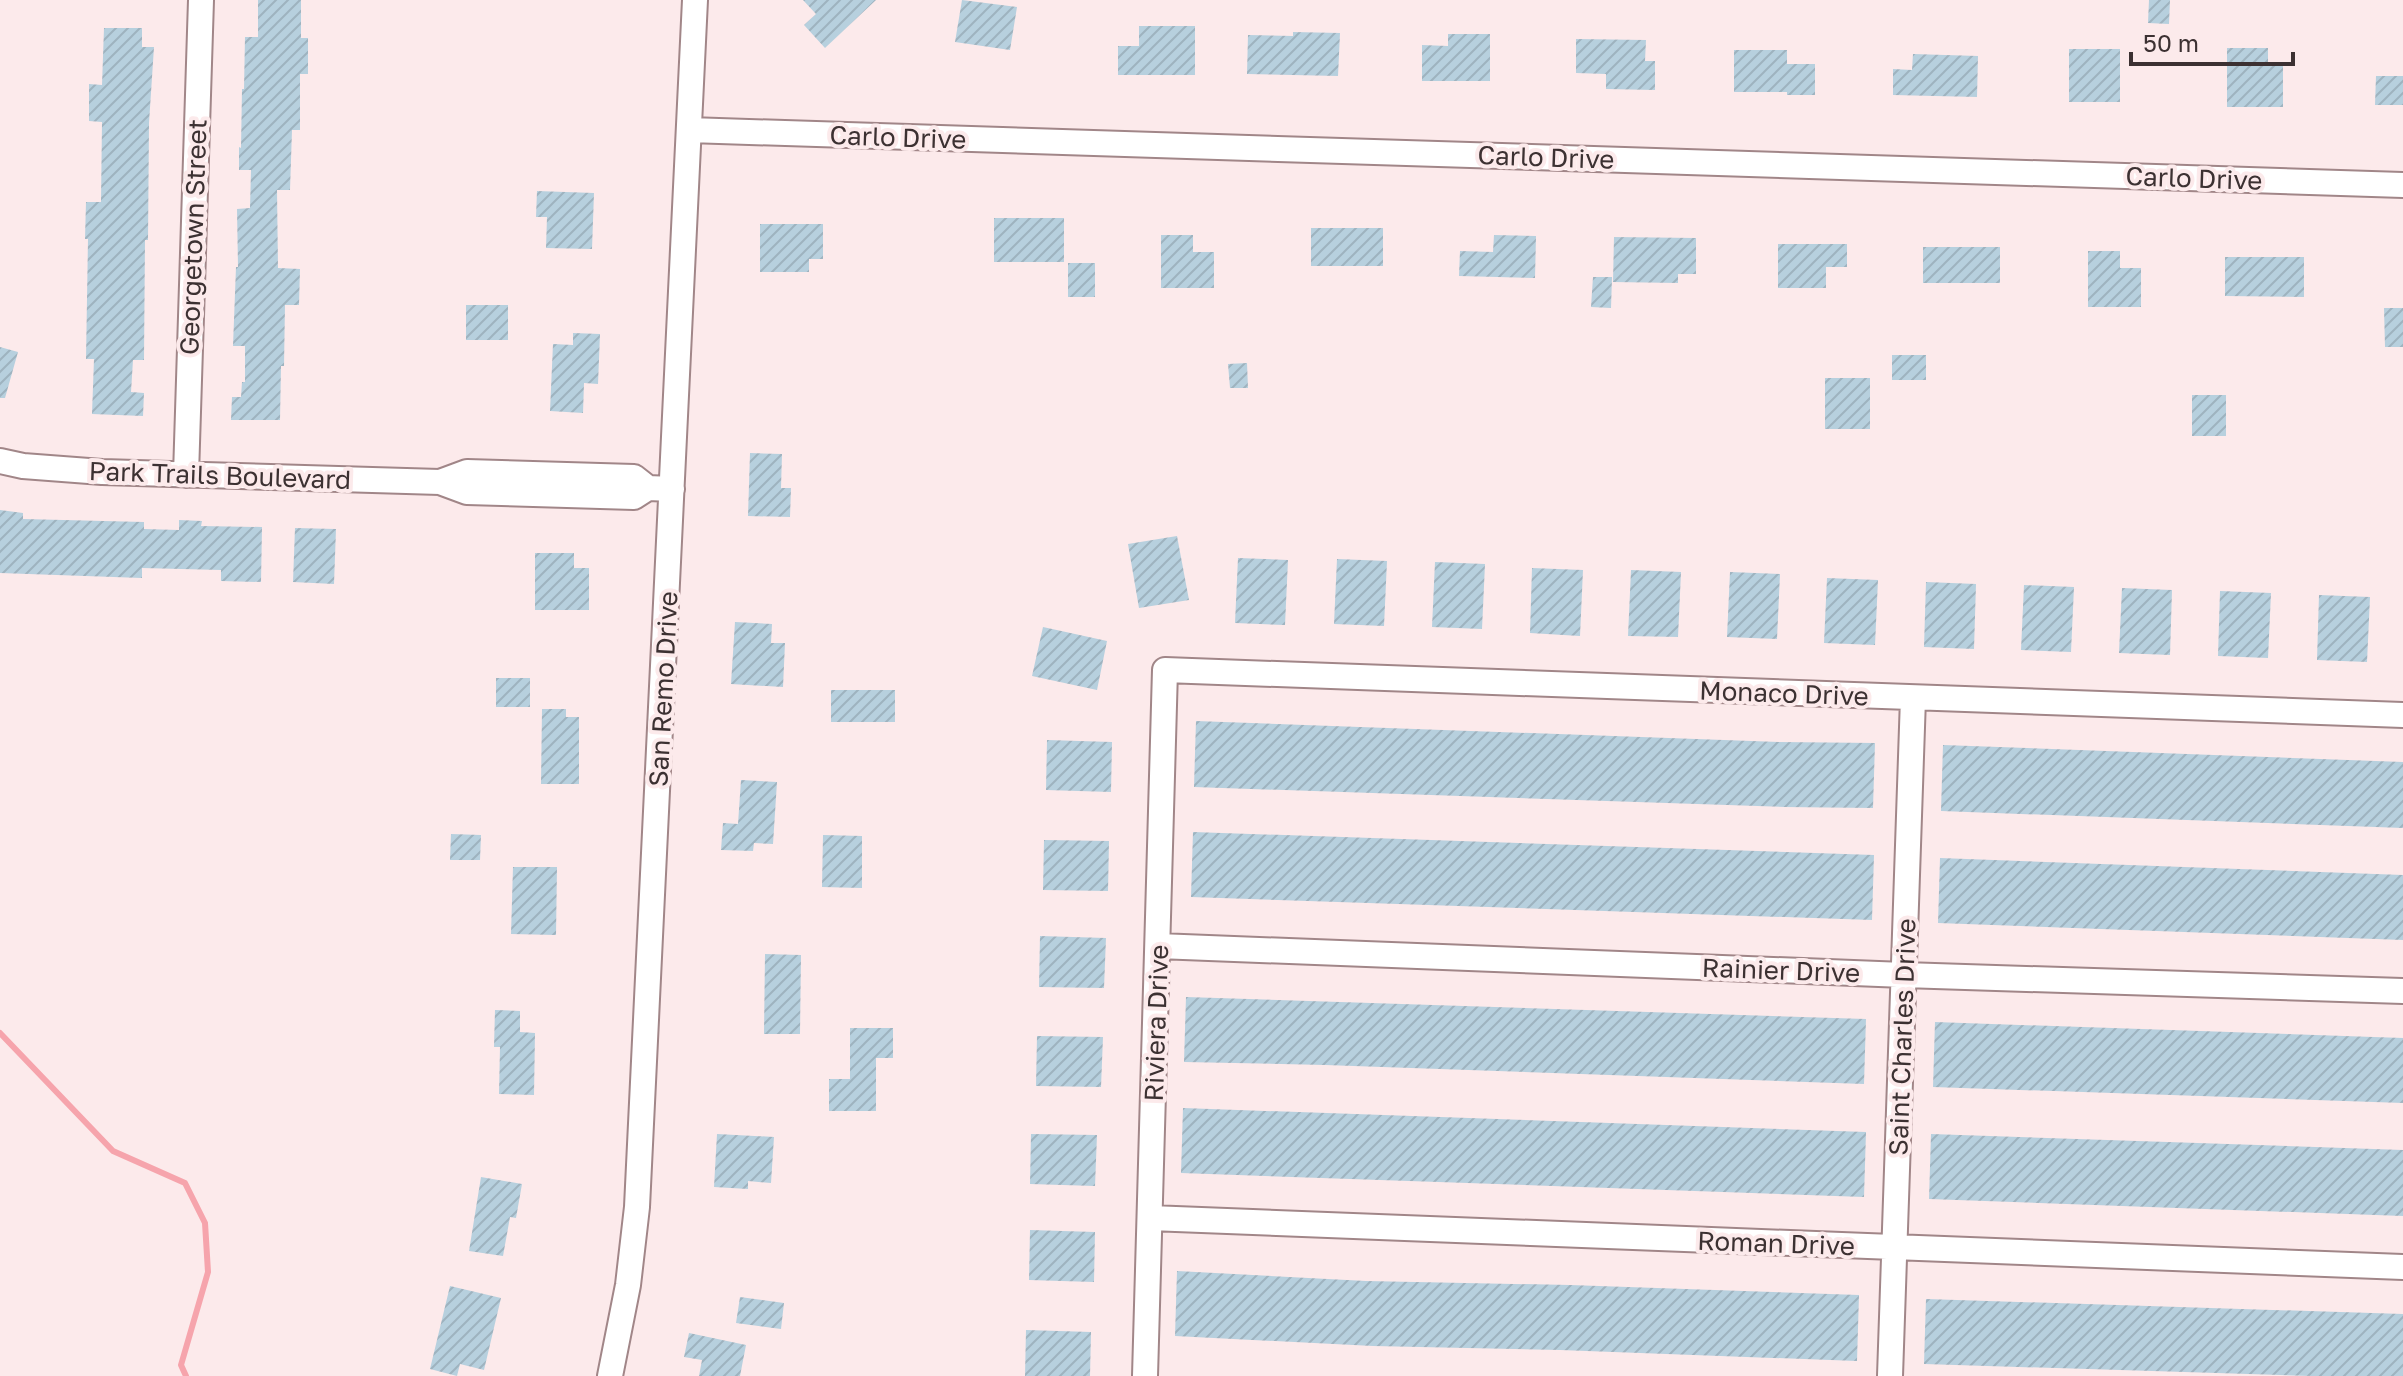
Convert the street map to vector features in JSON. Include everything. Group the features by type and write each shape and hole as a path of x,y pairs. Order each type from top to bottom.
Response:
{"street":[{"name":"Georgetown Street","path":"186,475 201,0"},
{"name":"San Remo Drive","path":"610,1376 628,1285 637,1207 660,488 689,130 695,0"},
{"name":"Carlo Drive","path":"689,130 2403,185"},
{"name":"Park Trails Boulevard","path":"0,461 63,470 440,482 467,492 482,493 634,497 660,488"},
{"name":"Monaco Drive","path":"1165,670 2403,715"},
{"name":"Riviera Drive","path":"1145,1376 1165,670"},
{"name":"Saint Charles Drive","path":"1890,1376 1913,698"},
{"name":"Rainier Drive","path":"1158,946 2403,991"},
{"name":"Roman Drive","path":"1150,1218 2403,1267"}],"building":[{"path":"258,0 301,0 301,38 308,38 308,74 300,74 300,130 292,130 290,190 277,190 278,268 300,269 299,305 285,305 280,420 231,420 232,397 241,397 242,382 245,382 245,346 233,346 238,267 237,209 250,208 251,170 239,170 239,147 245,37 258,37"},
{"path":"803,0 876,0 825,48 804,25 816,14"},
{"path":"962,0 1017,7 1010,50 955,42"},
{"path":"2149,0 2170,0 2169,24 2148,23"},
{"path":"1139,26 1195,26 1195,75 1118,75 1118,46 1139,46"},
{"path":"104,28 142,28 142,47 154,47 149,123 148,240 145,240 144,360 133,360 131,392 144,393 143,416 92,414 94,359 86,359 86,202 101,202 102,122 89,121 89,84 102,85"},
{"path":"1293,32 1340,33 1338,76 1247,74 1248,35 1293,36"},
{"path":"1448,34 1490,34 1490,81 1422,81 1422,45 1448,46"},
{"path":"1576,39 1646,40 1645,61 1655,61 1655,90 1606,89 1606,74 1576,73"},
{"path":"2227,48 2268,48 2268,63 2283,63 2283,107 2227,107"},
{"path":"2069,49 2120,49 2120,102 2069,102"},
{"path":"1734,50 1787,50 1787,64 1815,64 1815,95 1734,92"},
{"path":"1913,54 1978,56 1977,97 1893,95 1893,69 1912,70"},
{"path":"2376,76 2403,76 2403,105 2375,105"},
{"path":"537,191 594,193 592,249 546,248 547,217 536,217"},
{"path":"994,218 1064,218 1064,262 994,262"},
{"path":"760,224 823,224 823,259 809,259 809,272 760,272"},
{"path":"1311,228 1383,228 1383,266 1311,266"},
{"path":"1161,235 1193,235 1193,252 1214,252 1214,288 1161,288"},
{"path":"1494,235 1536,236 1535,278 1459,276 1460,251 1493,252"},
{"path":"1614,237 1696,238 1696,274 1678,274 1678,283 1613,282"},
{"path":"1778,244 1847,244 1847,267 1826,267 1826,288 1778,288"},
{"path":"1923,247 2000,247 2000,283 1923,283"},
{"path":"2088,251 2120,251 2120,268 2141,268 2141,307 2088,307"},
{"path":"2225,257 2304,257 2304,297 2225,296"},
{"path":"1068,263 1095,263 1095,297 1068,297"},
{"path":"1593,277 1612,277 1611,308 1591,307"},
{"path":"466,305 508,305 508,340 466,340"},
{"path":"2384,308 2403,308 2403,347 2385,347"},
{"path":"573,333 600,334 598,384 584,383 583,413 550,411 553,344 573,345"},
{"path":"0,347 18,352 5,398 0,398"},
{"path":"1892,355 1926,355 1926,380 1892,380"},
{"path":"1247,363 1248,388 1230,388 1228,364"},
{"path":"1825,378 1870,378 1870,429 1825,429"},
{"path":"2192,395 2226,395 2226,436 2192,436"},
{"path":"750,453 782,454 781,488 791,488 790,517 748,516"},
{"path":"0,510 23,513 23,519 144,522 144,529 179,530 179,520 202,521 201,526 262,527 261,582 221,581 221,570 142,568 142,578 0,573"},
{"path":"295,528 336,529 334,584 293,582"},
{"path":"1177,536 1189,600 1139,608 1128,544"},
{"path":"535,553 574,553 574,568 589,568 589,610 535,610"},
{"path":"1238,558 1288,560 1285,625 1235,623"},
{"path":"1337,559 1387,561 1384,626 1334,624"},
{"path":"1435,562 1485,564 1482,629 1432,627"},
{"path":"1532,568 1583,570 1580,636 1530,633"},
{"path":"1631,570 1681,572 1678,637 1628,636"},
{"path":"1730,572 1780,574 1777,639 1727,637"},
{"path":"1827,578 1878,580 1875,645 1824,643"},
{"path":"1926,582 1976,584 1974,649 1924,647"},
{"path":"2024,585 2074,587 2071,652 2021,650"},
{"path":"2122,588 2172,590 2170,655 2119,653"},
{"path":"2220,591 2271,593 2268,658 2218,656"},
{"path":"2319,595 2370,597 2367,662 2317,660"},
{"path":"735,622 772,624 771,643 785,643 783,687 731,684"},
{"path":"1043,627 1107,641 1097,690 1032,676"},
{"path":"496,678 530,678 530,707 496,707"},
{"path":"831,690 895,690 895,722 831,722"},
{"path":"542,709 566,709 566,717 579,717 579,784 541,784"},
{"path":"1196,721 1875,743 1873,808 1194,787"},
{"path":"1047,740 1112,742 1111,792 1046,790"},
{"path":"1943,745 2403,762 2403,828 1941,811"},
{"path":"741,780 777,782 773,844 754,843 753,851 721,850 723,823 738,824"},
{"path":"1193,832 1874,855 1872,920 1191,897"},
{"path":"451,834 481,835 480,860 450,860"},
{"path":"823,835 862,836 862,888 822,887"},
{"path":"1044,840 1109,841 1108,891 1043,890"},
{"path":"1940,858 2403,875 2403,940 1938,923"},
{"path":"513,867 557,867 556,935 511,934"},
{"path":"1040,936 1106,938 1104,988 1039,987"},
{"path":"765,954 801,955 800,1034 764,1034"},
{"path":"1186,997 1866,1019 1864,1084 1184,1062"},
{"path":"495,1010 520,1011 520,1032 535,1033 534,1095 499,1094 500,1047 494,1047"},
{"path":"1935,1022 2403,1038 2403,1103 1933,1087"},
{"path":"850,1028 893,1028 893,1058 876,1058 876,1111 829,1111 829,1079 850,1079"},
{"path":"1037,1036 1103,1037 1101,1087 1036,1086"},
{"path":"1183,1108 1866,1132 1864,1197 1181,1173"},
{"path":"717,1134 774,1137 771,1183 748,1181 748,1189 714,1187"},
{"path":"1031,1134 1097,1135 1095,1186 1030,1184"},
{"path":"1931,1134 2403,1150 2403,1216 1929,1199"},
{"path":"481,1177 522,1184 516,1218 510,1217 503,1256 469,1251"},
{"path":"1030,1230 1095,1232 1094,1282 1029,1280"},
{"path":"1177,1271 1366,1281 1859,1295 1857,1361 1373,1346 1175,1336"},
{"path":"450,1286 501,1298 484,1370 460,1364 457,1376 430,1369"},
{"path":"740,1297 784,1303 781,1329 736,1323"},
{"path":"1926,1299 2403,1314 2403,1376 1924,1364"},
{"path":"1026,1330 1091,1332 1090,1376 1025,1376"},
{"path":"689,1333 746,1345 740,1376 699,1376 702,1360 684,1357"}],"waterway":[{"path":"0,1033 113,1151 185,1183 205,1223 208,1272 181,1365 186,1376"}]}
